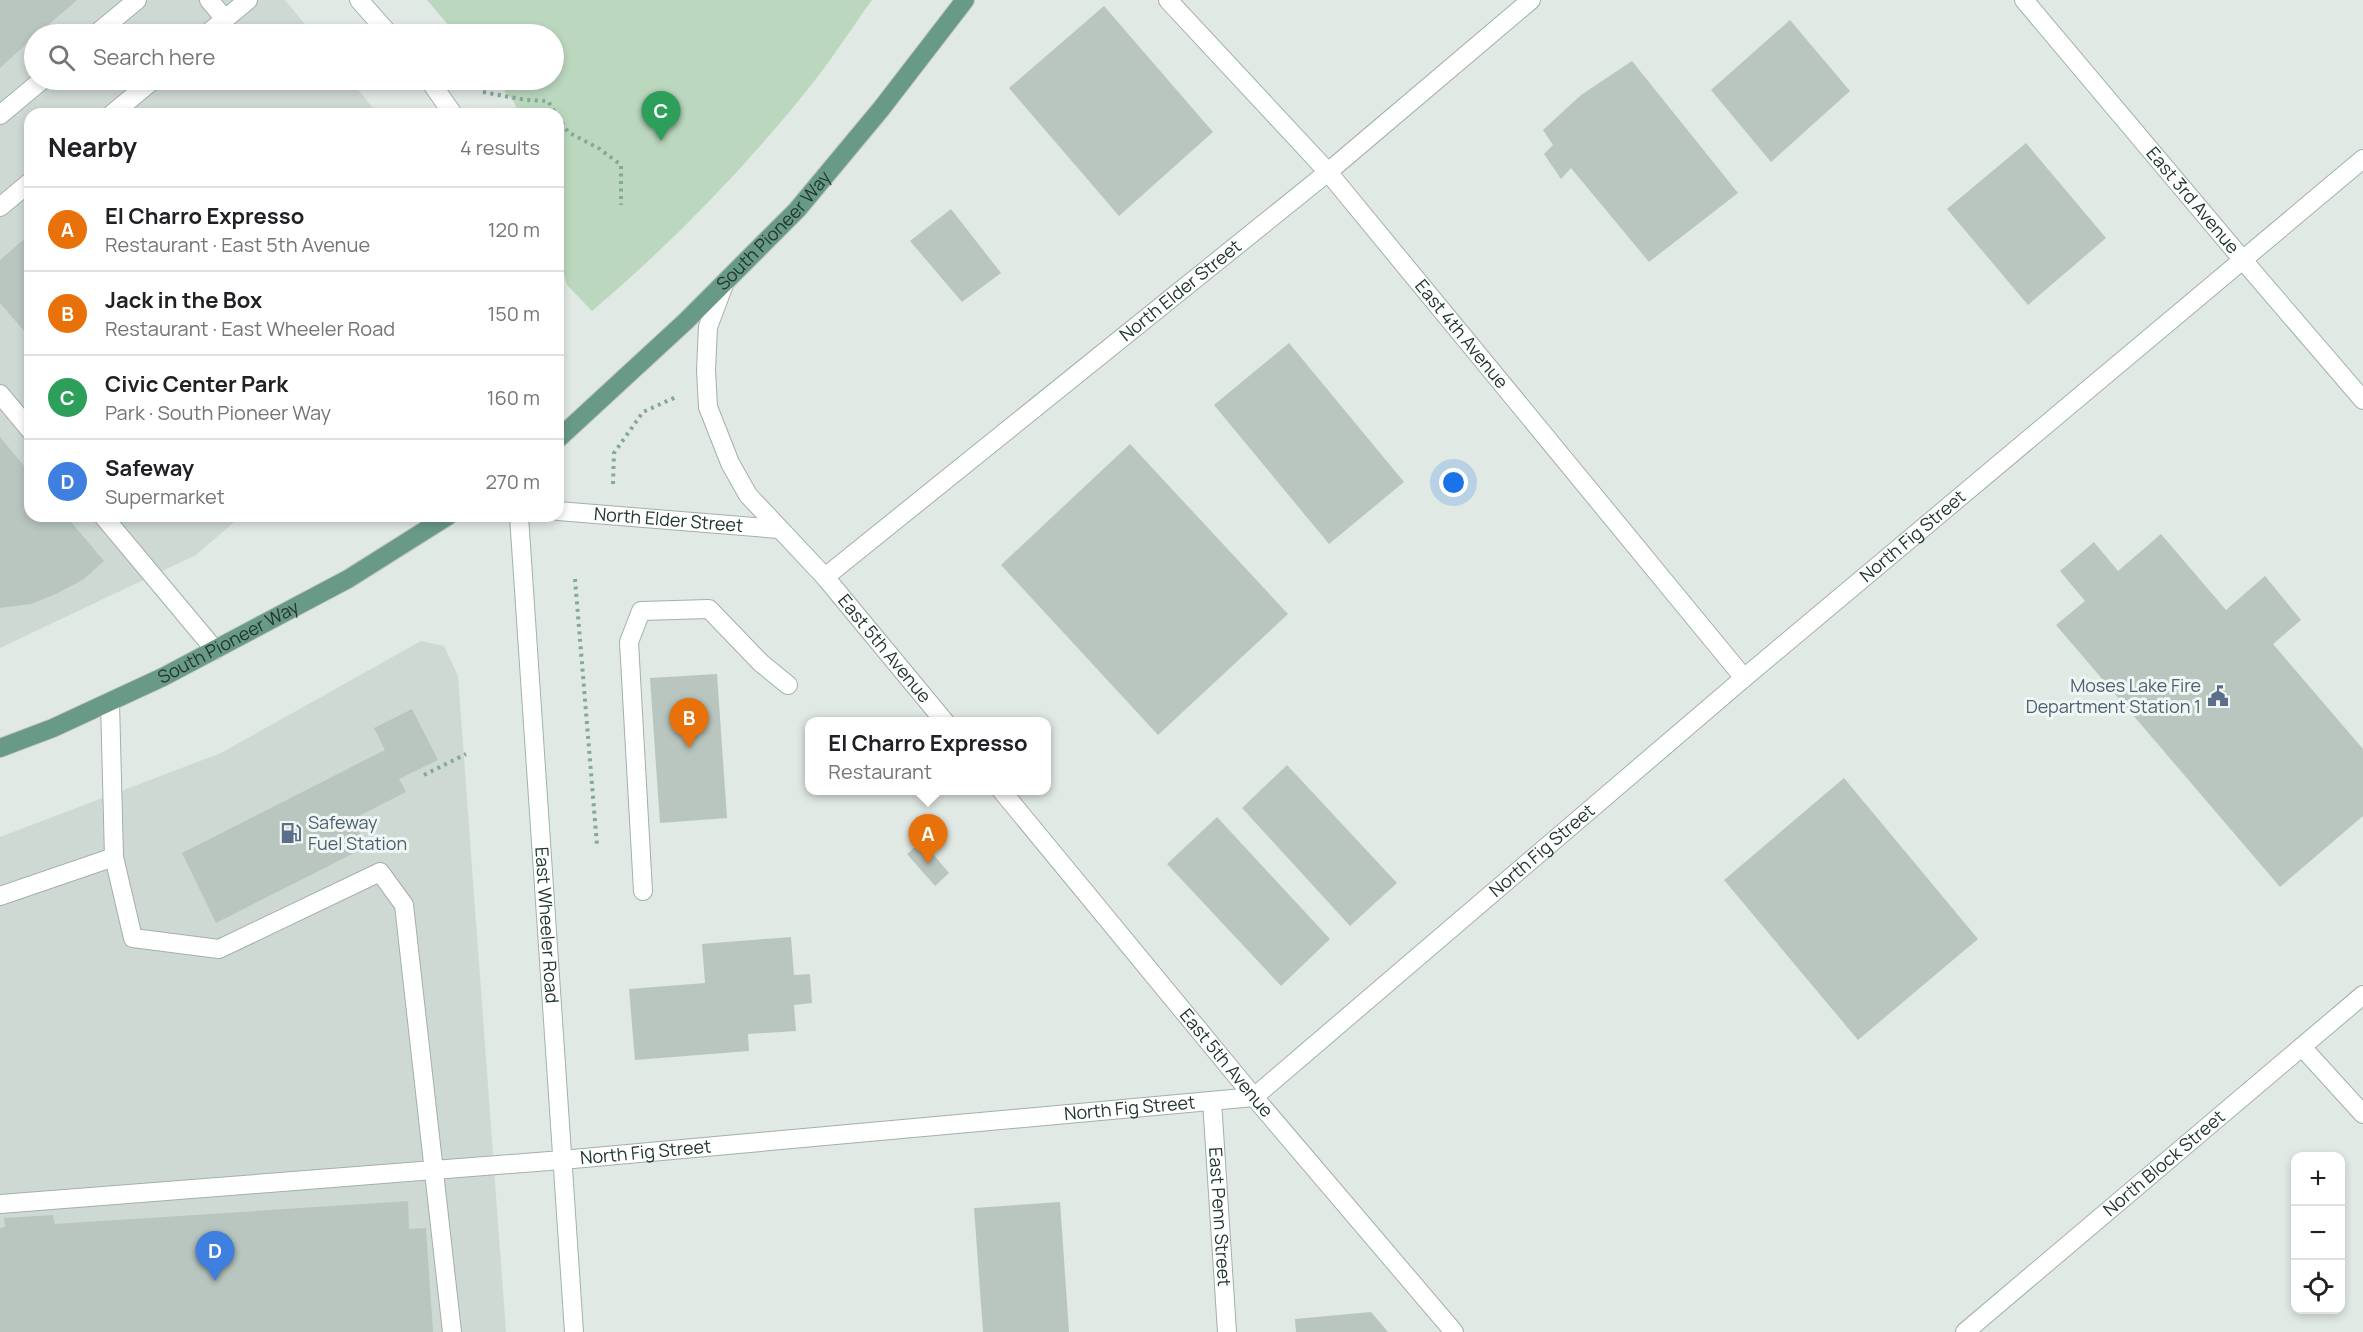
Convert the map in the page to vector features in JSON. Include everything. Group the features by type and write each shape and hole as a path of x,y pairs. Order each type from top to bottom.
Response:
{"main road":[{"name":"South Pioneer Way","path":"564,433 686,321 797,210 881,109 965,0"},
{"name":"South Pioneer Way","path":"0,748 53,728 215,650 348,579 438,522"}],"street":[{"path":"108,24 137,0"},
{"path":"209,0 225,19"},
{"path":"219,24 248,0"},
{"path":"359,0 380,24"},
{"name":"East 4th Avenue","path":"1168,0 1328,172 1744,678"},
{"name":"North Elder Street","path":"825,577 1328,172 1531,0"},
{"name":"East 3rd Avenue","path":"2024,0 2363,400"},
{"path":"0,115 30,90"},
{"path":"119,108 141,90"},
{"path":"436,90 449,108"},
{"name":"North Fig Street","path":"0,1204 562,1160 1254,1097 1744,678 2363,159"},
{"path":"0,207 24,187"},
{"name":"East 5th Avenue","path":"727,280 708,327 706,370 708,406 730,463 748,495 825,577 941,717"},
{"path":"0,394 24,422"},
{"name":"North Elder Street","path":"564,511 779,529"},
{"path":"108,522 215,650"},
{"name":"East Wheeler Road","path":"519,522 574,1332"},
{"path":"643,891 629,642 641,611 710,609 761,663 788,685"},
{"path":"110,702 114,857 134,938 219,949 380,872 404,905 452,1332"},
{"name":"East 5th Avenue","path":"1005,795 1254,1097 1454,1332"},
{"path":"0,896 114,857"},
{"name":"North Block Street","path":"1965,1332 2363,995"},
{"path":"2302,1047 2363,1114"},
{"name":"East Penn Street","path":"1212,1101 1227,1332"}],"path":[{"path":"483,92 526,100 548,101 552,108"},
{"path":"564,126 568,132 600,149 621,165 621,205"},
{"path":"613,484 614,453 643,412 676,397"},
{"path":"575,579 597,845"},
{"path":"424,775 466,754"}],"shaded area":[{"path":"0,0 285,0 305,24 24,24 24,90 358,90 373,108 24,108 24,522 234,522 196,555 0,648"},
{"path":"421,641 444,646 458,676 506,1332 0,1332 0,837 221,753"}],"green space":[{"path":"427,0 872,0 816,78 732,177 678,233 592,311 567,285 564,275 564,108 516,108 504,90 564,90 564,24 447,24"}],"building":[{"path":"0,0 77,0 49,24 24,24 24,46 0,68"},
{"path":"1104,6 1213,132 1119,216 1009,88"},
{"path":"1790,20 1850,91 1771,162 1711,90"},
{"path":"1632,61 1738,193 1649,262 1571,168 1561,179 1544,154 1553,145 1543,130 1581,95"},
{"path":"2026,143 2106,238 2028,305 1947,209"},
{"path":"951,209 1001,273 962,302 910,241"},
{"path":"24,239 24,331 0,303 0,260"},
{"path":"1289,343 1404,482 1329,544 1214,405"},
{"path":"0,437 24,466 24,522 71,522 104,561 84,579 56,594 31,604 0,608"},
{"path":"1130,444 1288,614 1158,735 1001,565"},
{"name":"Moses Lake Fire Department Station 1","path":"2161,534 2226,610 2265,576 2301,620 2273,644 2363,749 2363,816 2280,887 2056,625 2085,601 2060,571 2094,542 2118,571"},
{"path":"717,674 727,818 660,823 650,678"},
{"name":"Safeway Fuel Station","path":"412,709 438,760 399,779 406,792 353,819 366,847 216,923 182,853 385,750 374,728"},
{"path":"1287,765 1397,883 1350,926 1242,808"},
{"path":"1844,778 1978,939 1858,1040 1724,880"},
{"path":"1217,817 1330,939 1281,986 1167,864"},
{"path":"922,841 949,873 935,886 907,854"},
{"path":"791,937 794,975 810,974 812,1003 794,1005 796,1031 748,1034 749,1051 635,1060 629,989 705,983 702,944"},
{"path":"408,1201 409,1229 426,1228 433,1332 0,1332 0,1228 5,1227 4,1218 53,1215 55,1224"},
{"path":"1060,1202 1069,1332 983,1332 974,1208"},
{"path":"1371,1312 1388,1332 1296,1332 1295,1319"}],"place":[{"name":"Civic Center Park","path":"661,141"},
{"name":"Moses Lake Fire Department Station 1","path":"2218,696"},
{"name":"Jack in the Box","path":"689,748"},
{"name":"Safeway Fuel Station","path":"291,833"},
{"name":"El Charro Expresso","path":"928,864"},
{"name":"Safeway","path":"215,1281"}]}
